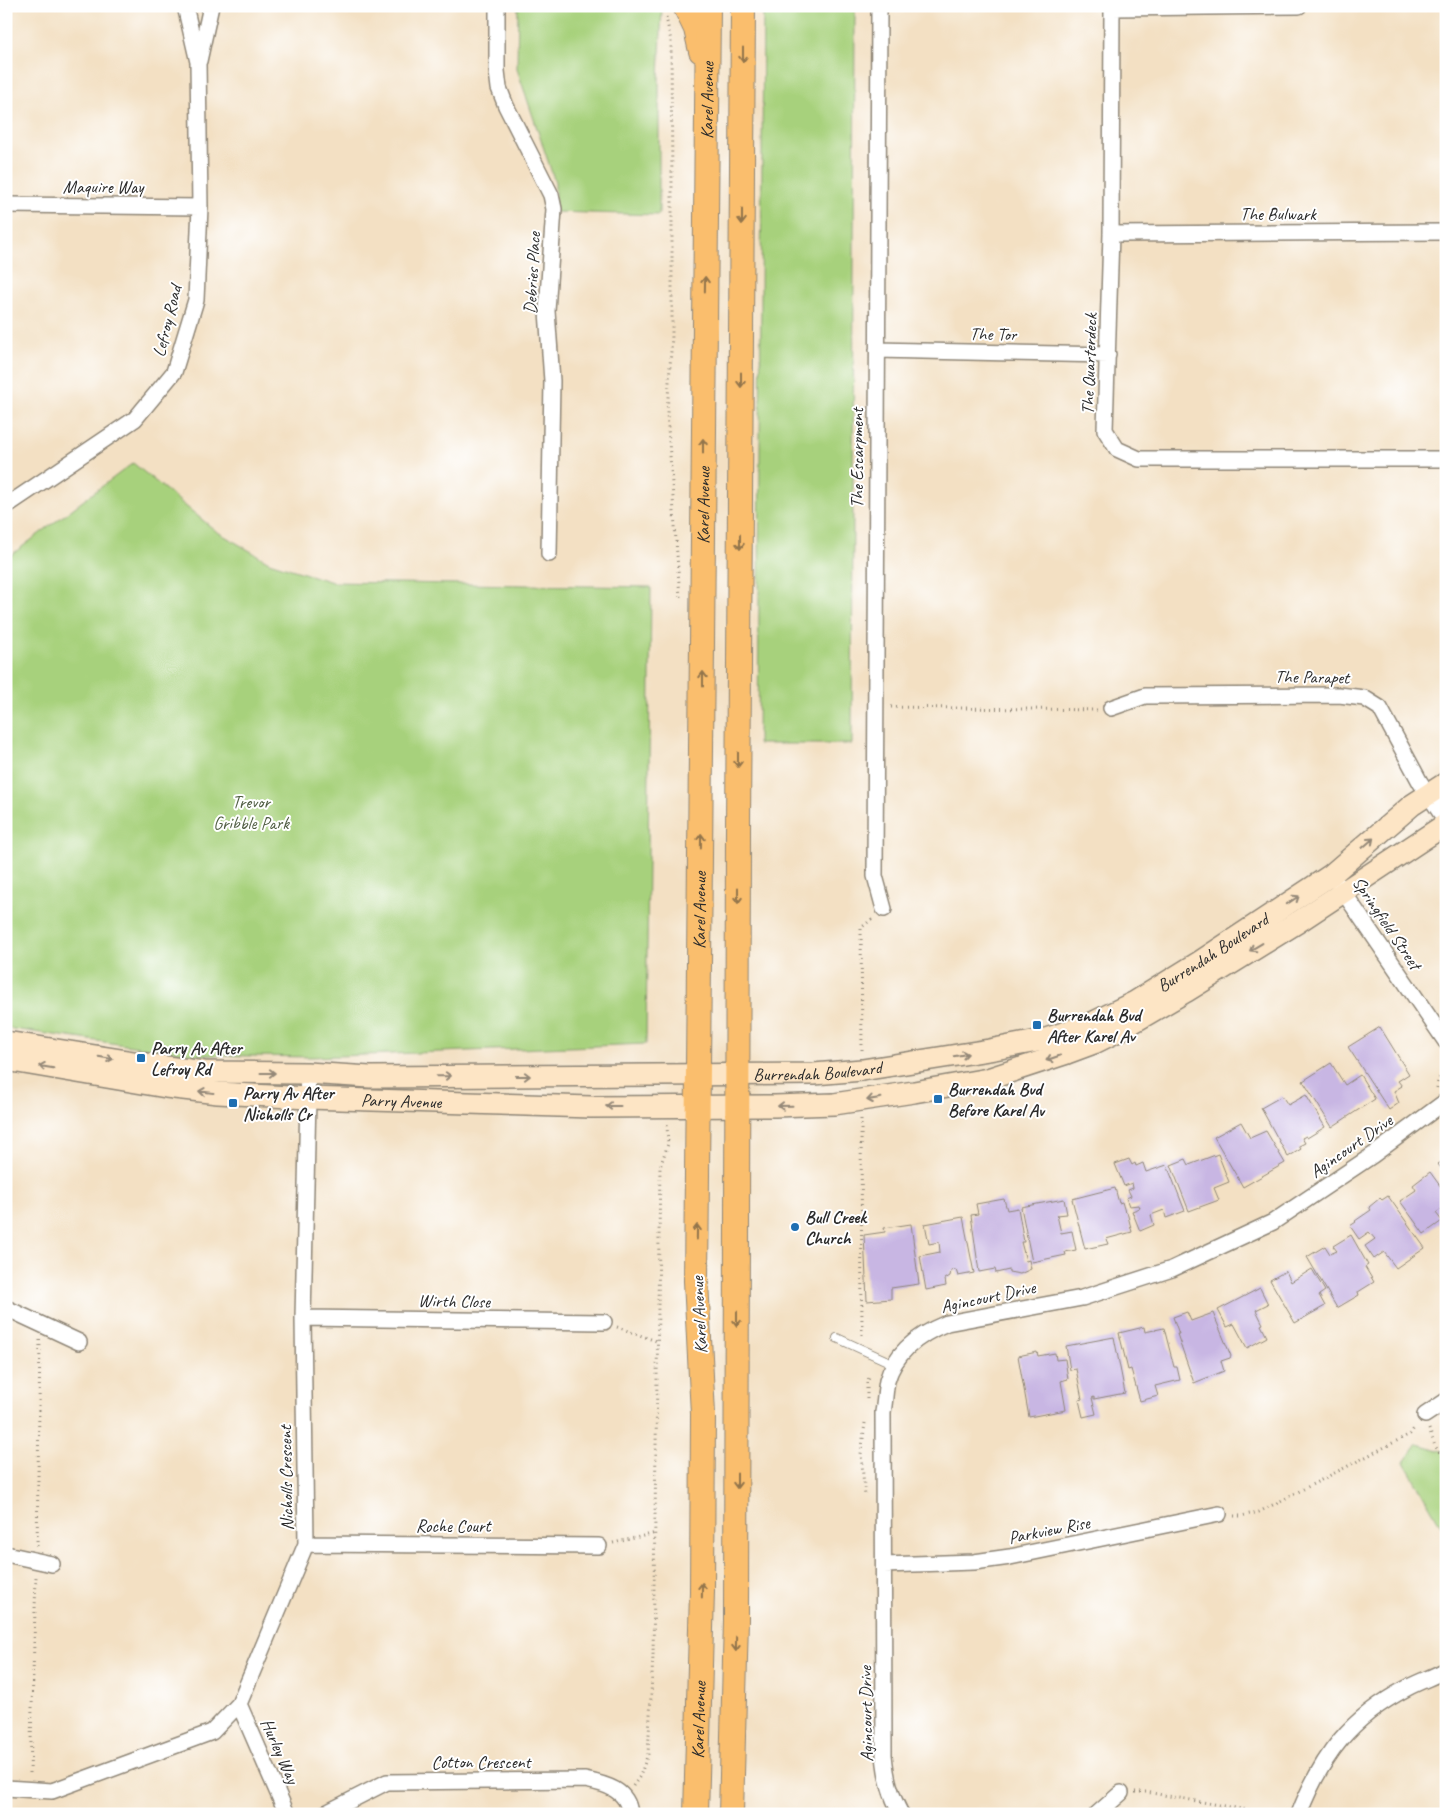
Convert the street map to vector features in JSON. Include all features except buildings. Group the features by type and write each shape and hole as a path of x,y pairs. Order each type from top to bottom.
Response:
{"main road":[{"name":"Karel Avenue","path":"696,1814 702,1591 703,1424 696,1281 703,708 703,433 708,6"},
{"name":"Karel Avenue","path":"731,1814 736,1620 743,6"},
{"path":"675,8 696,29 708,80"},
{"name":"Burrendah Boulevard","path":"738,1075 814,1074 862,1070 1043,1040 1090,1024 1135,1002 1198,963 1331,875 1412,804 1446,783"},
{"name":"Burrendah Boulevard","path":"737,1106 834,1104 988,1079 1094,1043 1185,992 1343,892 1446,822"},
{"name":"Parry Avenue","path":"6,1042 204,1072 307,1073 370,1077 738,1075"},
{"name":"Parry Avenue","path":"6,1060 166,1087 218,1093 308,1098 591,1107 737,1106"}],"street":[{"name":"Lefroy Road","path":"6,506 135,419 174,372 196,300 200,206 198,62 185,6"},
{"name":"Lefroy Road","path":"198,62 211,6"},
{"name":"Debries Place","path":"497,6 497,71 499,88 506,106 551,195 554,209 547,312 552,381 550,554"},
{"name":"The Escarpment","path":"878,6 875,876 884,909"},
{"path":"1112,7 1299,6"},
{"name":"The Quarterdeck","path":"1112,7 1111,234 1105,430 1117,449 1139,459 1446,459"},
{"name":"Maquire Way","path":"6,205 200,206"},
{"name":"The Bulwark","path":"1111,234 1446,232"},
{"name":"The Tor","path":"877,350 1108,355"},
{"name":"The Parapet","path":"1111,708 1145,696 1339,694 1364,698 1380,708 1428,795 1446,822"},
{"name":"Springfield Street","path":"1331,875 1446,1042"},
{"name":"Nicholls Crescent","path":"6,1788 52,1791 212,1732 239,1704 306,1544 303,1318 307,1073"},
{"name":"Agincourt Drive","path":"901,1814 886,1779 884,1755 884,1412 887,1382 894,1364 908,1346 928,1331 946,1323 1091,1295 1172,1269 1273,1222 1373,1154 1439,1097"},
{"path":"6,1308 79,1342"},
{"name":"Wirth Close","path":"303,1318 604,1322"},
{"path":"1425,1415 1446,1401"},
{"name":"Parkview Rise","path":"884,1566 974,1562 1010,1557 1219,1514"},
{"name":"Roche Court","path":"306,1544 599,1546"},
{"path":"6,1554 52,1564"},
{"path":"1299,1814 1322,1764 1341,1738 1357,1722 1380,1704 1407,1688 1446,1670"},
{"name":"Hurley Way","path":"239,1704 287,1814"},
{"name":"Cotton Crescent","path":"324,1814 387,1782 585,1780 604,1784 623,1795"},
{"path":"1097,1814 1120,1793"},
{"path":"623,1795 630,1808 630,1814"}],"lane":[{"path":"837,1338 894,1364"}],"path":[{"path":"675,8 671,41 672,336 668,413 680,598"},
{"path":"875,707 1090,710 1111,708"},
{"path":"862,1052 862,928 884,909"},
{"path":"1439,1097 1438,1079 1446,1073"},
{"path":"862,1113 862,1349"},
{"path":"623,1795 630,1790 640,1776 648,1754 656,1533 660,1167 668,1144 667,1124 669,1120"},
{"path":"604,1322 659,1342"},
{"path":"866,1407 867,1382 880,1357"},
{"path":"1425,1415 1435,1446 1446,1461"},
{"path":"1219,1514 1241,1516 1259,1512 1410,1434 1425,1415"},
{"path":"866,1416 861,1454 867,1503"},
{"path":"599,1546 656,1533"},
{"path":"1120,1793 1146,1792 1270,1814"}],"green space":[{"path":"518,6 662,6 659,80 659,215 555,212 555,182 517,69"},
{"path":"763,6 855,6 852,744 758,744"},
{"name":"Trevor Gribble Park","path":"133,463 216,531 269,562 332,582 651,587 646,1044 312,1057 195,1055 6,1028 6,559"},
{"path":"1417,1444 1446,1452 1446,1534 1404,1462"}],"place":[{"name":"Burrendah Bvd After Karel Av","path":"1037,1025"},
{"name":"Parry Av After Lefroy Rd","path":"141,1058"},
{"name":"Burrendah Bvd Before Karel Av","path":"938,1099"},
{"name":"Parry Av After Nicholls Cr","path":"233,1103"},
{"name":"Bull Creek Church","path":"795,1227"}]}
